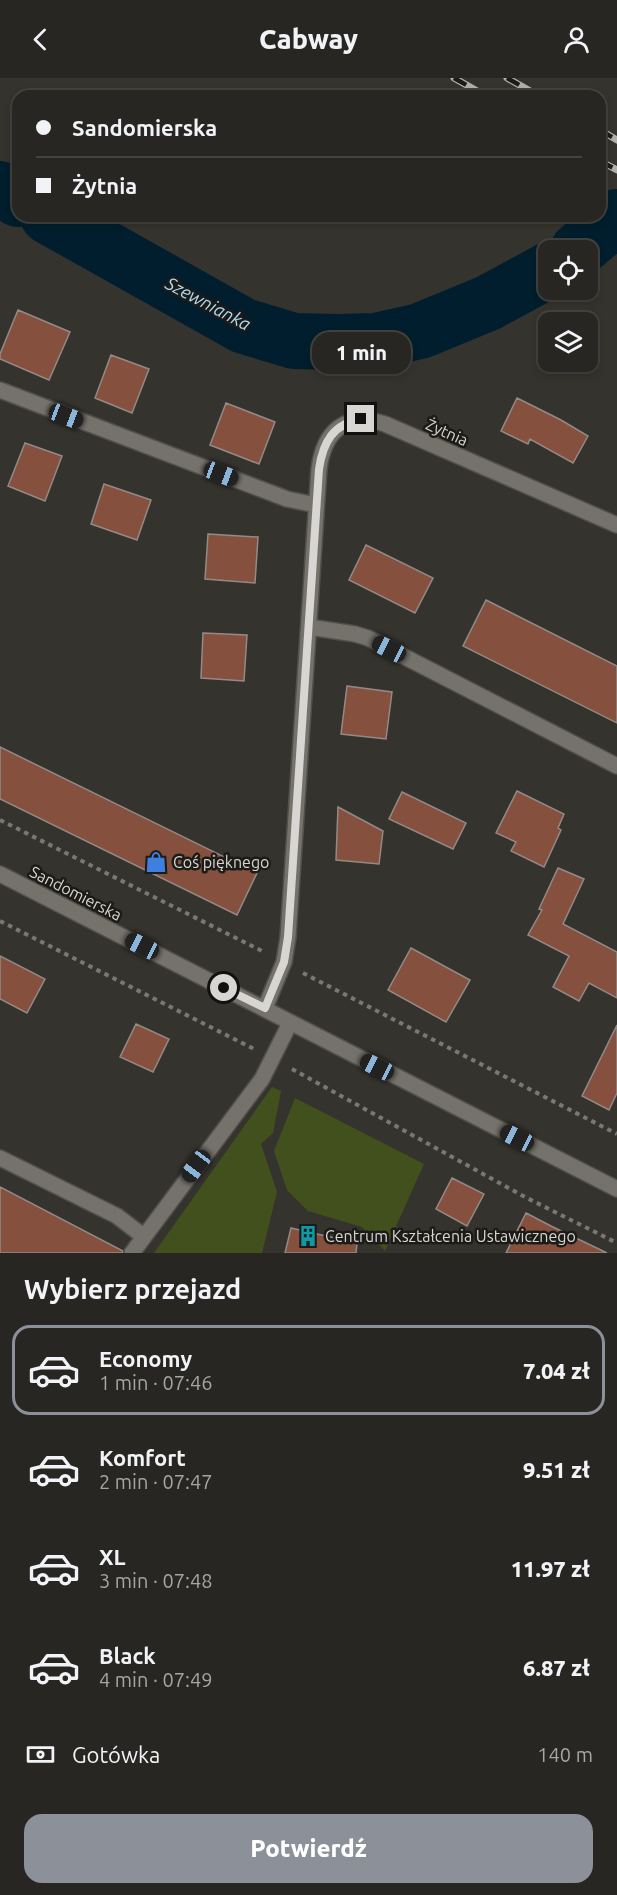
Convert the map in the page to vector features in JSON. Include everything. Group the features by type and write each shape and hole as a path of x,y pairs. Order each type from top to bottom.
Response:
{"street":[{"path":"0,390 287,499 316,505"},
{"name":"Żytnia","path":"265,1008 284,962 288,937 316,505 320,460 332,434 339,426 349,421 361,419 385,424 617,525"},
{"path":"309,627 348,632 368,638 617,766"},
{"name":"Sandomierska","path":"0,874 617,1189"},
{"path":"132,1253 262,1078 290,1023"},
{"path":"0,1158 117,1216 143,1236"}],"path":[{"path":"0,820 284,962 617,1134"},
{"path":"0,921 272,1058 525,1197 617,1243"}],"green space":[{"path":"272,1087 281,1091 273,1133 261,1144 277,1192 262,1253 154,1253"},
{"path":"295,1098 424,1164 385,1251 362,1227 308,1211 287,1190 274,1151"}],"building":[{"path":"18,310 70,332 49,380 0,359"},
{"path":"111,355 149,369 132,413 95,398"},
{"path":"517,398 588,436 573,463 530,439 528,444 501,431"},
{"path":"226,403 275,422 259,464 210,445"},
{"path":"25,443 62,456 45,501 8,486"},
{"path":"104,484 151,500 137,540 91,524"},
{"path":"208,534 258,537 255,583 205,579"},
{"path":"366,545 433,578 415,613 349,580"},
{"path":"486,600 617,666 617,723 463,646"},
{"path":"203,633 247,635 244,681 201,678"},
{"path":"347,686 392,692 386,739 341,734"},
{"path":"0,747 257,873 237,915 0,799"},
{"path":"517,791 564,814 558,828 561,830 544,867 511,851 516,842 496,833"},
{"path":"402,792 466,823 453,849 389,819"},
{"path":"338,807 383,831 379,864 336,860"},
{"path":"558,868 584,879 563,924 617,952 617,998 589,983 579,1001 553,987 569,956 528,935 542,910 539,909"},
{"path":"411,948 470,980 446,1022 388,990"},
{"path":"0,956 45,979 27,1013 0,999"},
{"path":"136,1024 169,1039 153,1072 120,1057"},
{"path":"617,1025 617,1093 609,1110 582,1096"},
{"path":"452,1178 484,1194 467,1226 436,1209"},
{"path":"0,1187 123,1251 122,1253 0,1253"},
{"path":"526,1213 551,1226 607,1253 506,1253"},
{"name":"Centrum Kształcenia Ustawicznego","path":"291,1228 357,1243 356,1253 285,1253"}],"waterway":[{"name":"Szewnianka","path":"0,189 12,196"},
{"name":"Szewnianka","path":"590,240 617,217"},
{"name":"Szewnianka","path":"59,222 244,326 294,341 375,341 420,331 488,303 538,276"}],"railway":[{"path":"454,78 475,90"},
{"path":"507,78 528,90"},
{"path":"606,134 617,140"},
{"path":"606,164 617,170"}],"place":[{"name":"Coś pięknego","path":"156,862"},
{"name":"Centrum Kształcenia Ustawicznego","path":"308,1236"}],"route":[{"path":"224,988 265,1008 284,962 288,937 320,460 322,450 339,426 361,419"}]}
